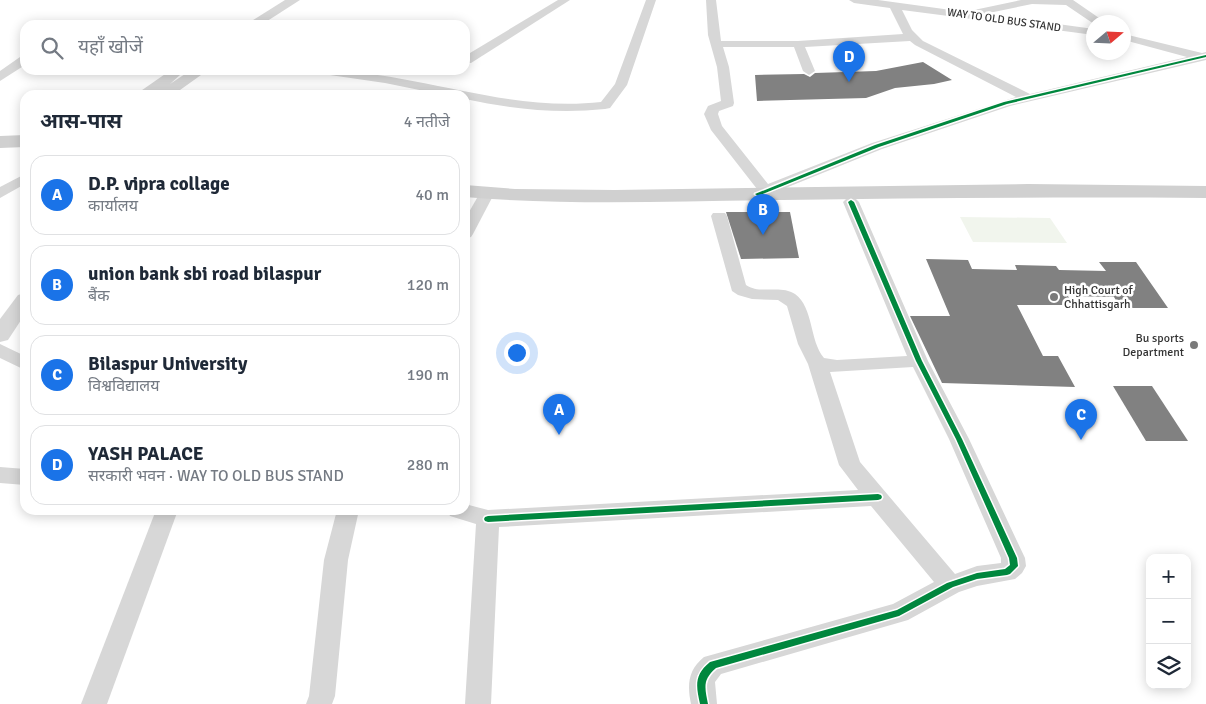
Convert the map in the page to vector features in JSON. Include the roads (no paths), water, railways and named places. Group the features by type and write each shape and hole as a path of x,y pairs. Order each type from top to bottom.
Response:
{"main road":[{"path":"0,142 20,141"},
{"path":"0,153 20,153"},
{"path":"475,197 1028,190 1206,192"},
{"path":"475,197 532,205 1051,200 1206,201"}],"street":[{"path":"470,58 565,0"},
{"path":"470,96 538,106 568,108 605,104 621,85 651,0"},
{"path":"711,0 716,44 723,67 728,103 713,109 711,114 716,127 761,192 877,146 1006,104 1205,57"},
{"name":"WAY TO OLD BUS STAND","path":"854,0 894,5 921,4 966,14 1086,31"},
{"path":"966,14 1032,1 1067,1 1088,15"},
{"path":"262,20 299,2"},
{"path":"276,20 299,2"},
{"path":"894,5 907,32 920,43 1029,98"},
{"path":"716,44 798,44 913,38"},
{"path":"1131,38 1205,57"},
{"path":"798,44 809,71"},
{"path":"0,77 20,63"},
{"path":"150,90 173,75"},
{"path":"171,90 193,75"},
{"path":"357,75 439,90"},
{"path":"0,192 20,181"},
{"path":"470,216 475,197"},
{"path":"704,704 700,680 704,671 713,665 899,613 950,585 977,576 1008,572 1014,566 1013,558 959,439 919,361 851,202"},
{"path":"719,216 738,287 746,293 779,294 792,298 810,350 817,362 850,465 950,585"},
{"path":"2,330 20,306"},
{"path":"0,350 20,361"},
{"path":"817,362 837,366 919,361"},
{"path":"0,475 20,477"},
{"path":"470,514 488,519 878,497"},
{"path":"94,704 165,515"},
{"path":"319,704 324,678 336,560 347,515"},
{"path":"478,704 488,519"}],"place":[{"name":"YASH PALACE","path":"849,82"},
{"name":"union bank sbi road bilaspur","path":"763,235"},
{"name":"High Court of Chhattisgarh","path":"1054,297"},
{"name":"Bu sports Department","path":"1194,345"},
{"name":"D.P. vipra collage","path":"559,435"},
{"name":"Bilaspur University","path":"1081,440"}]}
